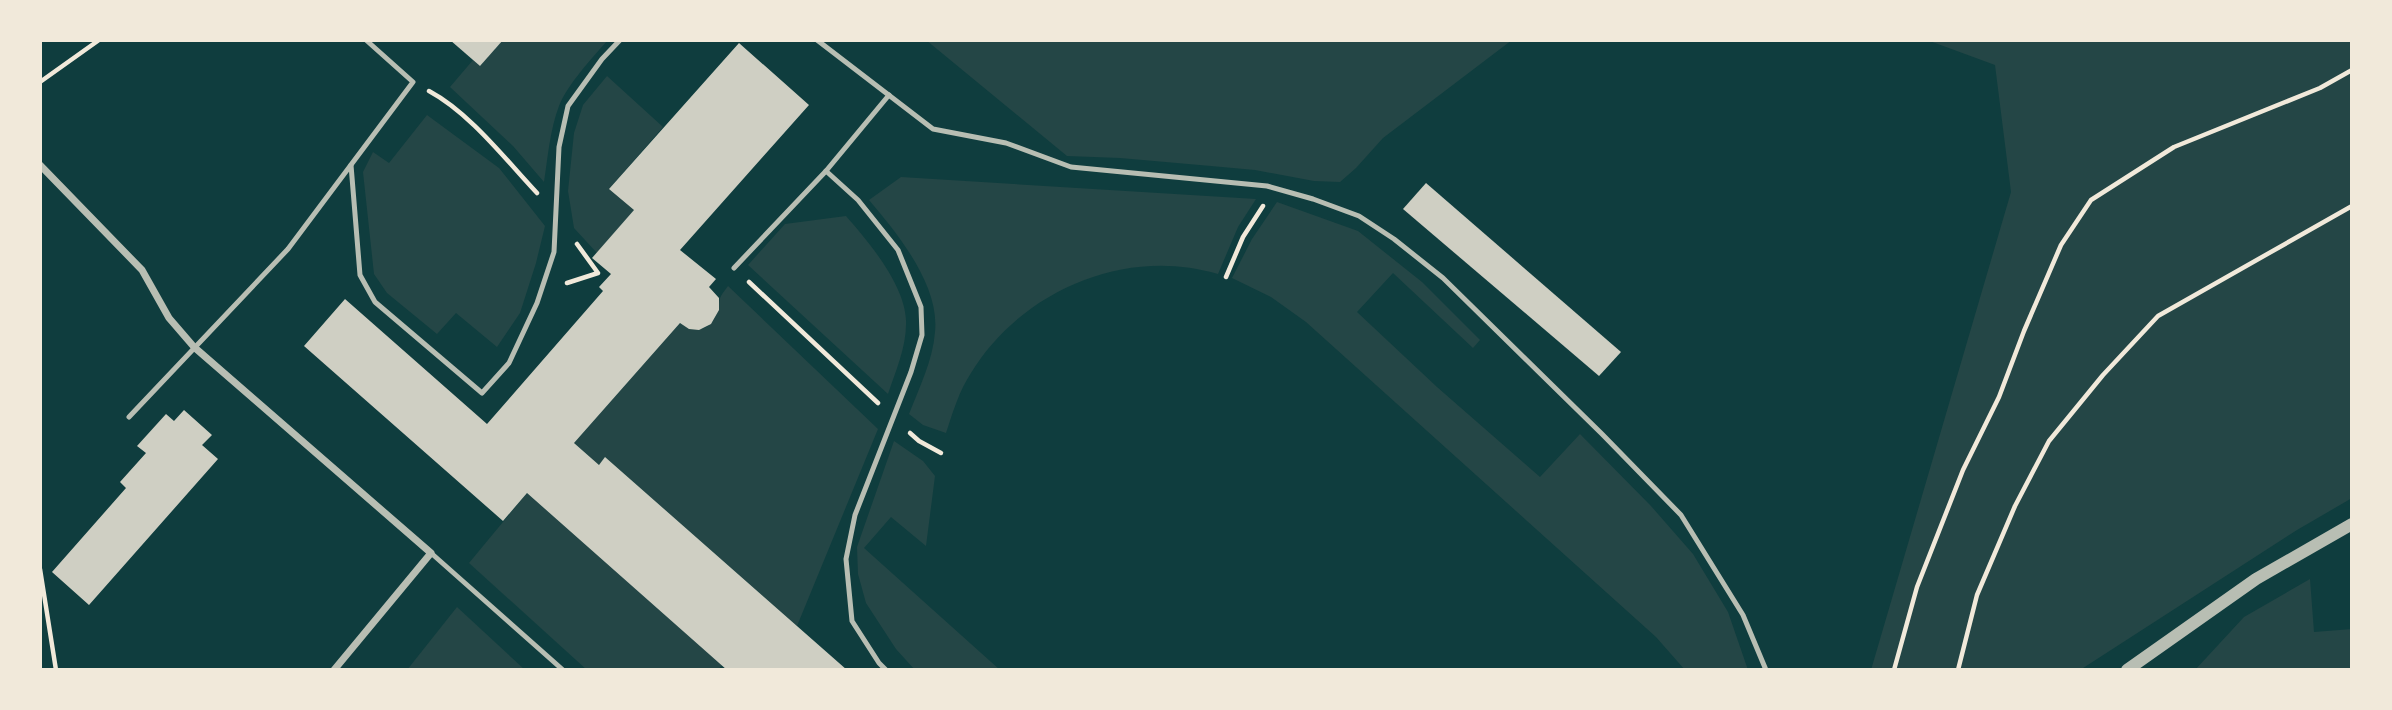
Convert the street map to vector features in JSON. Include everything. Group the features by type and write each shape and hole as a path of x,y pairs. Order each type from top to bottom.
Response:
{"street":[{"path":"40,164 142,270 169,318 194,347 431,553 334,670"},
{"path":"2127,670 2256,579 2352,524"}],"lane":[{"path":"130,417 288,248 413,82 366,40"},
{"path":"352,164 360,275 375,302 482,394 509,363 540,294 554,251 559,147 568,106 602,59 621,40"},
{"path":"817,40 933,129 1006,143 1071,167 1274,188 1313,198 1359,216 1394,239 1443,278 1681,515 1743,615 1766,670"},
{"path":"734,268 826,171 889,94"},
{"path":"826,171 858,200 898,250 921,307 922,335 911,372 855,515 846,559 852,621 886,670"},
{"path":"431,553 562,670"}],"path":[{"path":"40,82 99,40"},
{"path":"1894,670 1917,587 1963,470 1999,397 2061,245 2091,200 2174,147 2320,88 2352,70"},
{"path":"413,82 442,98 481,132 555,214 598,273 540,294"},
{"path":"1226,276 1243,237 1274,188"},
{"path":"1958,670 1977,594 2015,506 2049,441 2103,375 2158,316 2352,206"},
{"path":"734,268 919,441 941,453"},
{"path":"40,569 56,670"}],"shaded area":[{"path":"503,40 608,40 574,80 559,106 551,134 544,182 513,146 450,87 473,60 480,66"},
{"path":"926,40 1512,40 1383,138 1340,182 1314,181 1255,170 1067,156"},
{"path":"1927,40 2352,40 2352,498 2297,530 2080,670 1871,670 2011,192 1995,65"},
{"path":"607,76 663,127 610,188 634,210 597,253 574,228 568,191 574,133 583,105"},
{"path":"427,115 499,168 545,226 520,313 497,347 456,313 437,334 387,293 374,274 363,172 373,152 389,163"},
{"path":"901,177 1256,199 1238,227 1218,274 1183,267 1147,266 1112,271 1078,282 1047,298 1018,319 992,344 971,373 946,433 923,425 909,414 931,353 935,314 924,278 904,244 869,200"},
{"path":"1277,202 1358,231 1422,282 1480,340 1473,348 1393,273 1357,312 1437,387 1540,477 1580,434 1651,506 1693,554 1728,612 1748,670 1685,670 1656,637 1306,322 1271,297 1232,278 1252,239"},
{"path":"846,216 884,264 904,307 905,339 888,394 748,265 785,224"},
{"path":"728,286 878,429 797,626 606,458 599,465 574,443 680,323 696,329 710,324"},
{"path":"894,441 923,461 935,476 926,546 891,517 864,548 1000,670 915,670 896,649 866,603 858,574 857,547"},
{"path":"527,493 722,665 718,670 587,670 469,563"},
{"path":"2310,579 2314,632 2352,629 2352,670 2195,670 2244,617"},
{"path":"457,607 525,670 407,670"}],"building":[{"path":"450,40 503,40 480,66"},
{"path":"739,43 809,105 680,250 716,279 709,287 719,298 719,310 711,324 699,330 689,329 680,323 574,443 599,465 605,457 847,670 727,670 527,493 503,521 304,346 345,299 487,424 603,291 599,287 611,274 592,258 634,210 609,189"},
{"path":"1426,183 1621,352 1599,376 1403,209"},
{"path":"184,410 212,435 202,445 218,459 89,605 52,572 126,488 120,482 146,453 137,446 166,414 174,421"}]}
